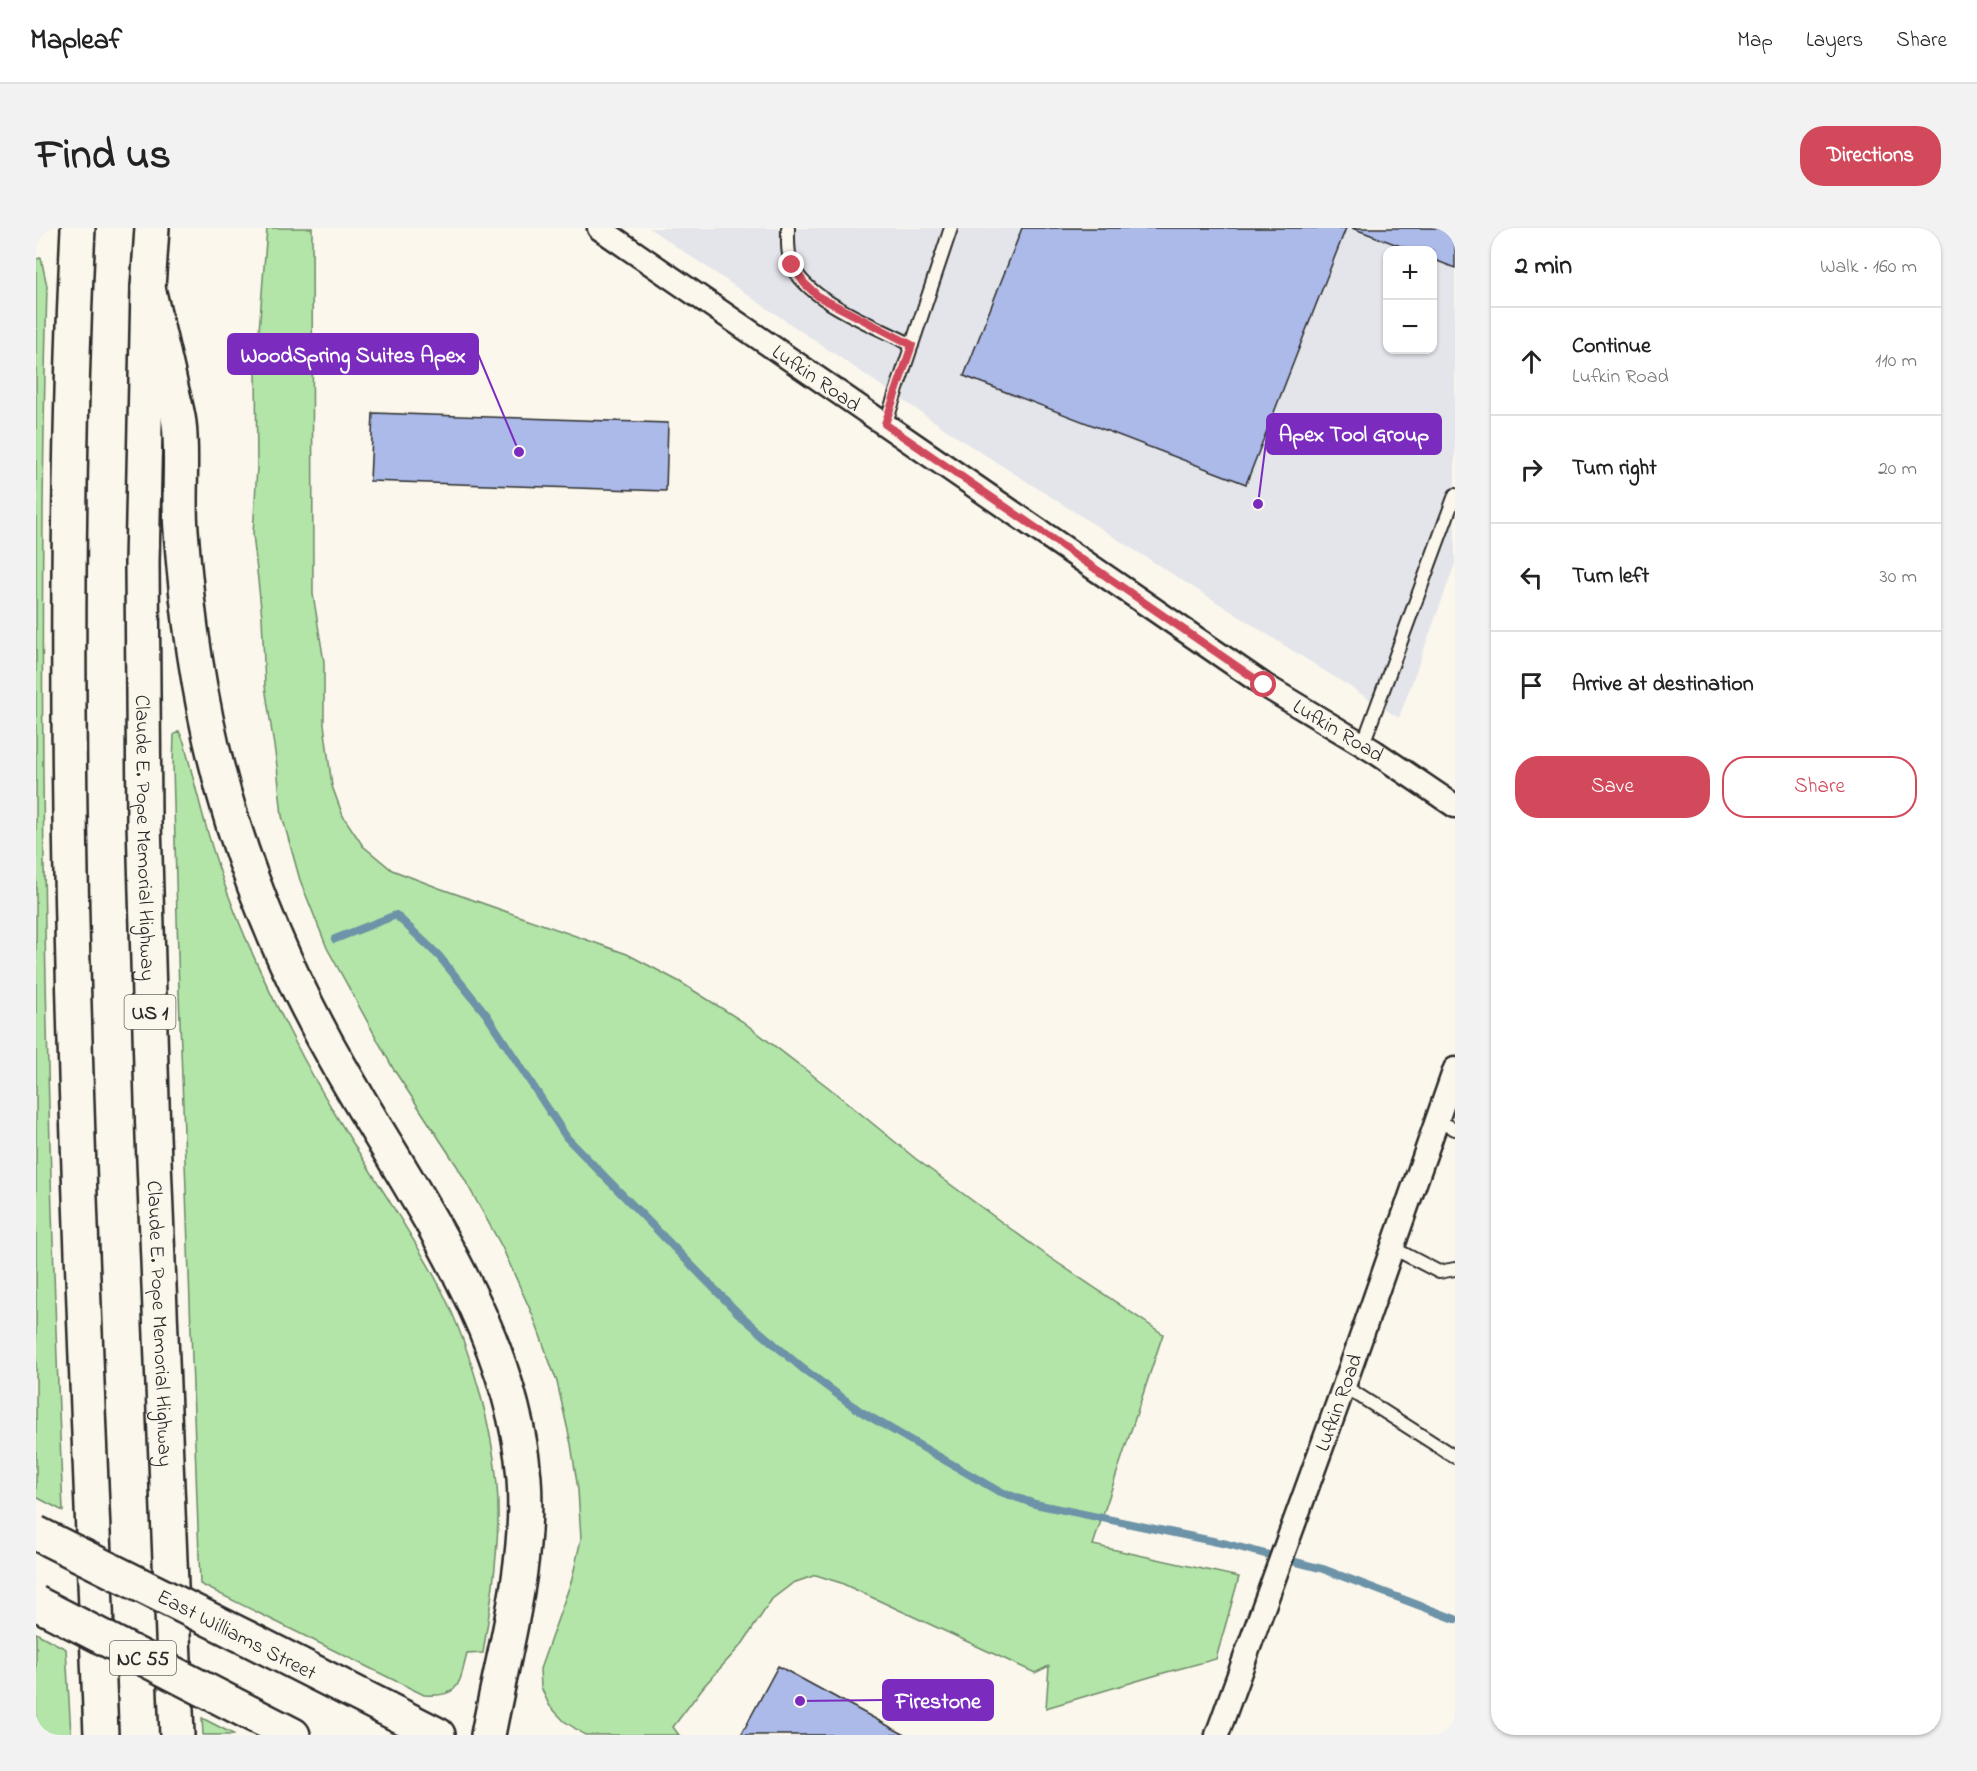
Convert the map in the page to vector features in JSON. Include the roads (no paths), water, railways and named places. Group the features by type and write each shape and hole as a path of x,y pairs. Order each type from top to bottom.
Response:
{"highway":[{"path":"78,228 72,343 68,745 73,986 101,1735"},
{"name":"Claude E. Pope Memorial Highway","path":"152,228 148,288 142,563 144,822 155,1183 177,1735"},
{"path":"148,288 179,422 180,525 189,622 206,723 233,823 269,924 296,985 340,1068 440,1239 489,1335 517,1424 524,1479 524,1530 518,1585 508,1642 488,1735"},
{"name":"East Williams Street","path":"36,1533 438,1735"},
{"name":"NC 55","path":"36,1602 293,1735"}],"street":[{"name":"Lufkin Road","path":"599,228 1264,685 1363,744 1455,806"},
{"name":"Lufkin Road","path":"1217,1735 1393,1248 1446,1125 1455,1069"}],"lane":[{"path":"788,228 787,245 792,265 804,283 819,297 912,345"},
{"path":"885,424 951,228"},
{"path":"1363,744 1455,495"},
{"path":"1393,1248 1439,1272 1455,1269"},
{"path":"1344,1386 1455,1457"}],"waterway":[{"path":"335,939 396,915 439,956 486,1014 567,1138 739,1314 802,1368 860,1411 998,1491 1035,1504 1227,1544 1323,1569 1455,1619"}],"place":[{"name":"WoodSpring Suites Apex","path":"519,452"},
{"name":"Apex Tool Group","path":"1258,504"},
{"name":"Firestone","path":"800,1701"}]}
